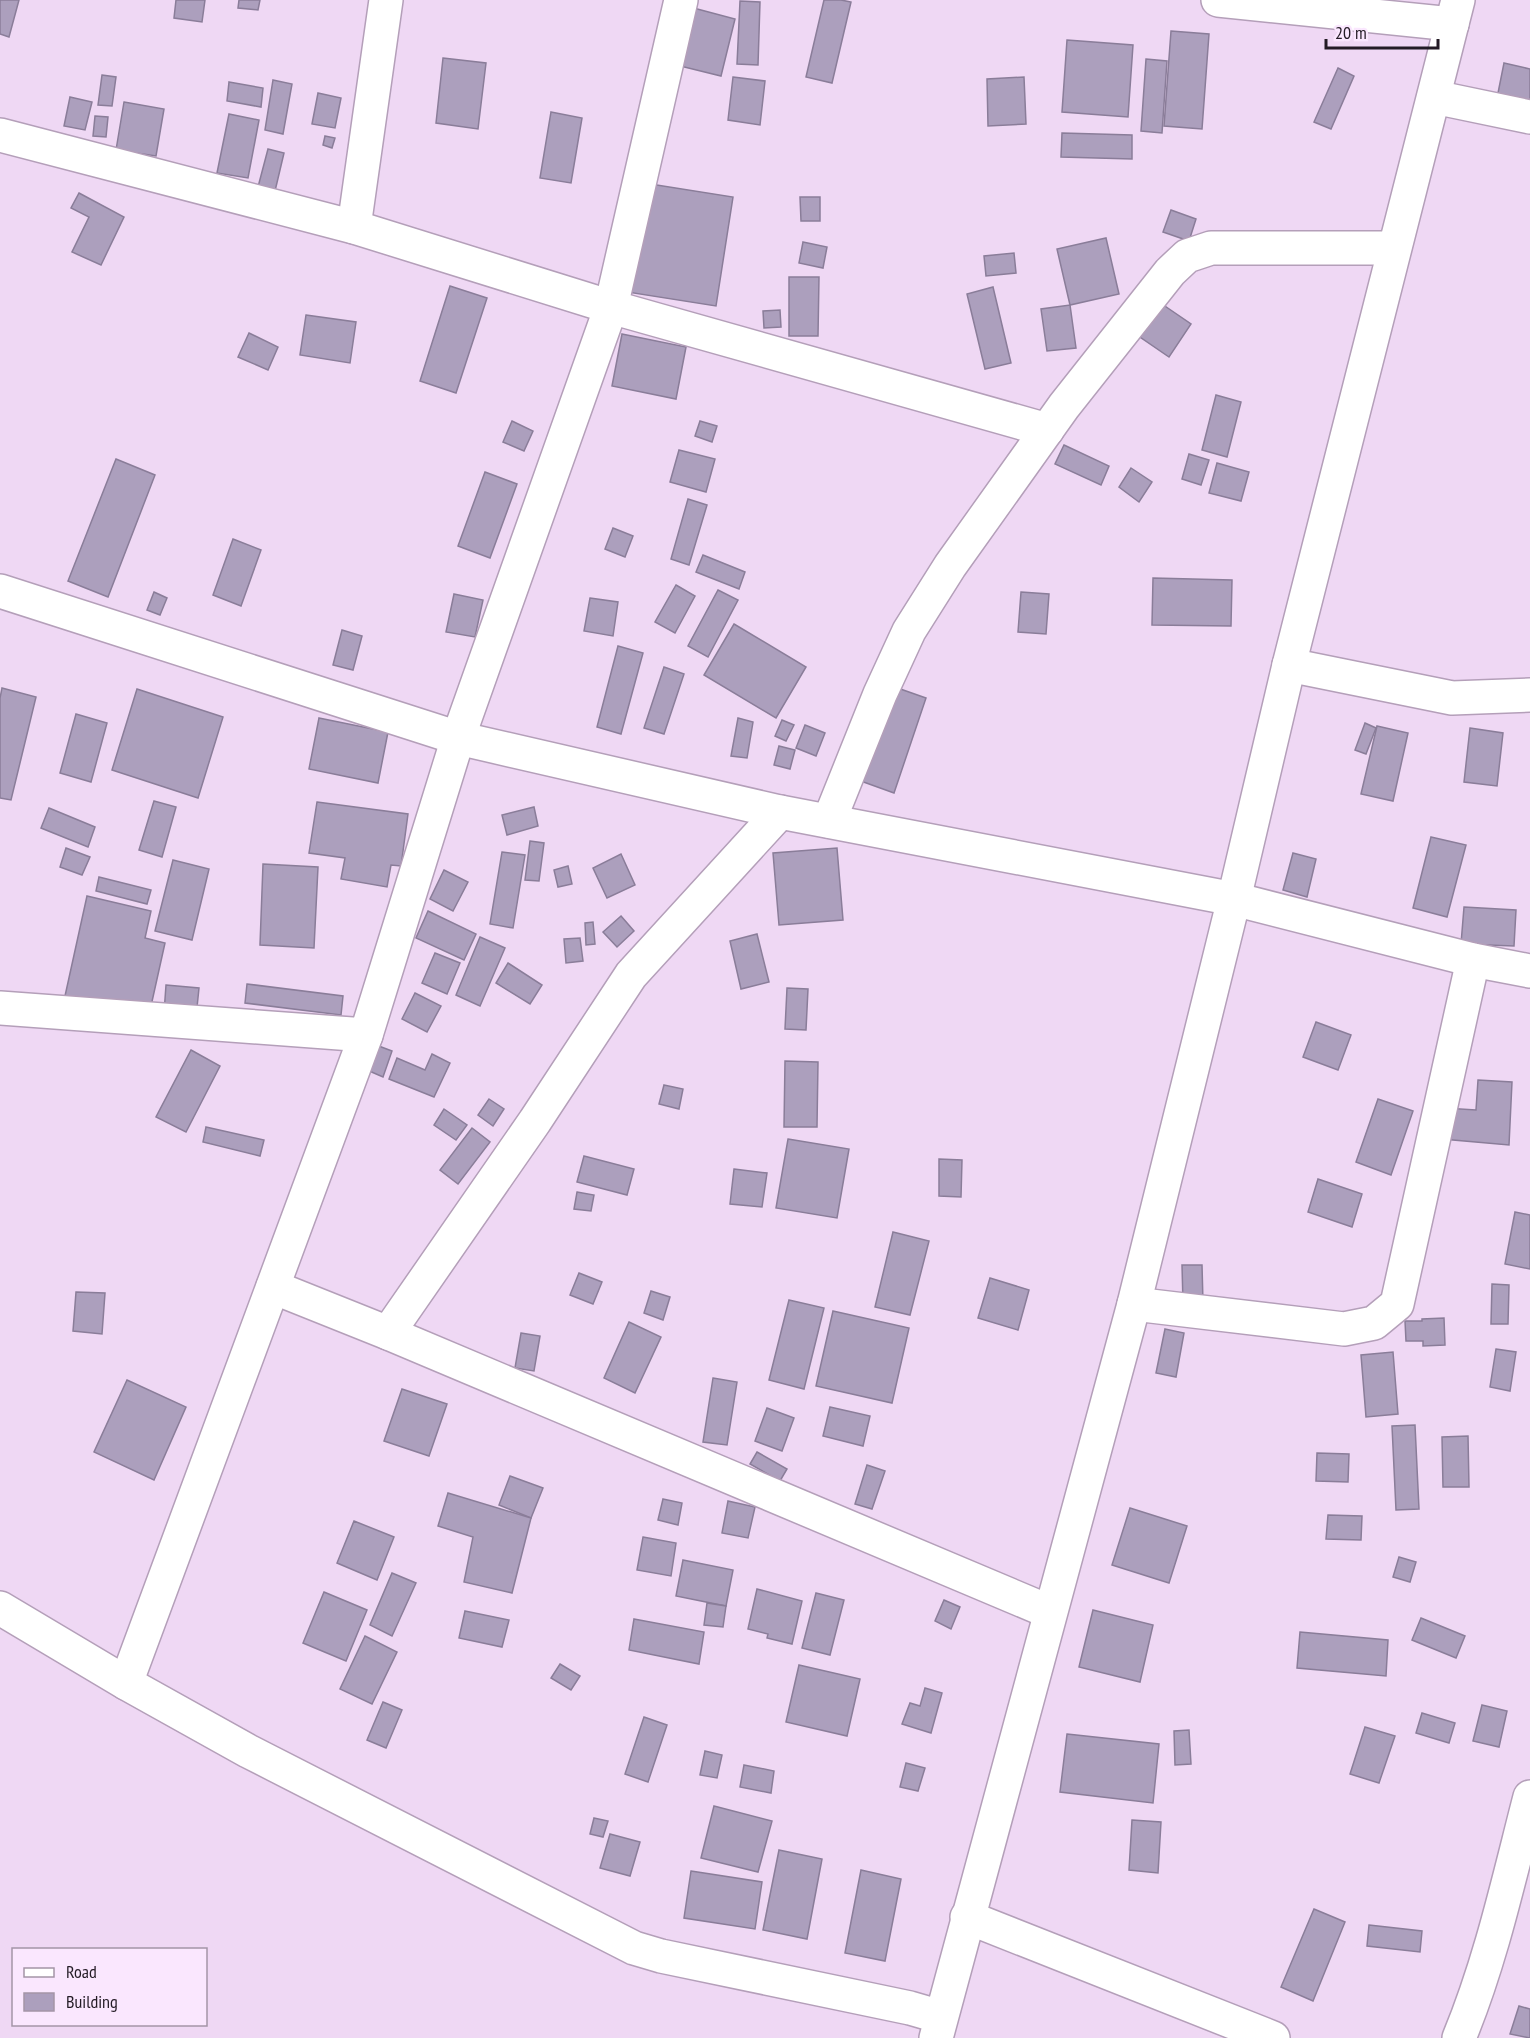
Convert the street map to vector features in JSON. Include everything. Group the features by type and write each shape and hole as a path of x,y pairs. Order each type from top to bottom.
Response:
{"street":[{"path":"354,227 386,0"},
{"path":"126,1683 366,1035 458,738 611,307 681,0"},
{"path":"0,1608 126,1683 248,1750 634,1948 661,1956 910,2008 938,2028 1134,1304 1289,665 1393,248 1455,12 1218,0"},
{"path":"1434,97 1530,117"},
{"path":"0,135 354,227 611,307 1047,430"},
{"path":"828,821 880,694 909,631 950,566 1047,430 1170,272 1186,256 1212,248 1393,248"},
{"path":"0,591 458,738 780,812 1234,899 1473,960 1530,971"},
{"path":"1289,665 1452,698 1530,695"},
{"path":"388,1333 535,1121 631,975 780,812"},
{"path":"1134,1304 1344,1329 1374,1323 1396,1304 1473,960"},
{"path":"0,1008 366,1035"},
{"path":"273,1287 388,1333 1050,1612"},
{"path":"1459,2038 1471,2010 1530,1797"},
{"path":"968,1917 1273,2038"}],"building":[{"path":"0,0 19,0 9,37 0,34"},
{"path":"176,0 205,0 202,22 174,18"},
{"path":"239,0 260,0 258,10 238,8"},
{"path":"824,0 851,2 832,83 806,77"},
{"path":"740,1 760,2 758,65 737,64"},
{"path":"686,6 735,19 721,76 672,64"},
{"path":"1171,31 1209,34 1202,129 1164,126"},
{"path":"1067,40 1133,45 1128,117 1062,112"},
{"path":"443,58 486,63 478,129 436,123"},
{"path":"1146,59 1167,61 1162,133 1141,131"},
{"path":"1504,63 1530,69 1530,105 1497,98"},
{"path":"1338,68 1354,76 1331,129 1314,122"},
{"path":"102,75 116,77 112,106 98,105"},
{"path":"733,77 765,81 760,125 728,120"},
{"path":"1024,77 1026,124 988,126 987,79"},
{"path":"273,80 292,84 283,134 265,130"},
{"path":"229,82 263,88 261,107 227,101"},
{"path":"318,93 341,98 335,128 312,124"},
{"path":"70,97 92,102 85,130 64,126"},
{"path":"124,102 164,109 156,156 116,150"},
{"path":"551,112 582,118 571,183 540,178"},
{"path":"229,114 259,120 248,178 217,173"},
{"path":"95,116 108,117 106,137 93,136"},
{"path":"1062,133 1132,135 1132,159 1061,157"},
{"path":"325,136 335,138 332,148 323,145"},
{"path":"268,149 284,153 275,191 258,187"},
{"path":"644,183 733,197 716,306 627,292"},
{"path":"79,193 124,217 101,265 72,252 89,217 71,208"},
{"path":"800,197 820,197 820,221 801,221"},
{"path":"1171,210 1196,219 1189,241 1163,232"},
{"path":"1106,238 1119,294 1070,305 1057,249"},
{"path":"803,242 827,247 823,268 799,263"},
{"path":"1014,253 1016,273 986,276 984,256"},
{"path":"789,277 819,277 818,336 789,336"},
{"path":"450,286 487,298 456,393 420,381"},
{"path":"993,287 1011,363 985,369 967,294"},
{"path":"1159,302 1191,324 1169,357 1137,335"},
{"path":"1070,305 1076,348 1047,351 1041,309"},
{"path":"780,310 781,327 764,328 763,311"},
{"path":"306,315 356,322 350,363 300,355"},
{"path":"249,333 278,347 268,370 238,357"},
{"path":"622,334 686,347 676,399 612,386"},
{"path":"1216,395 1241,402 1227,457 1202,450"},
{"path":"512,421 533,431 524,451 503,442"},
{"path":"700,421 717,426 712,442 695,436"},
{"path":"1064,445 1109,466 1101,485 1055,464"},
{"path":"679,450 715,459 706,492 670,482"},
{"path":"1189,454 1209,460 1201,485 1182,479"},
{"path":"116,459 155,475 108,597 68,581"},
{"path":"1217,463 1249,472 1241,501 1209,493"},
{"path":"1131,468 1152,482 1139,502 1119,487"},
{"path":"485,472 517,484 490,558 458,546"},
{"path":"688,499 707,505 689,565 671,559"},
{"path":"613,528 633,536 625,557 605,549"},
{"path":"233,539 261,550 241,606 213,595"},
{"path":"703,555 745,572 739,589 696,572"},
{"path":"1153,578 1232,580 1231,626 1152,625"},
{"path":"676,585 695,596 675,633 655,622"},
{"path":"718,590 738,600 708,657 688,646"},
{"path":"154,592 167,598 160,615 147,610"},
{"path":"1021,592 1049,594 1046,634 1018,632"},
{"path":"454,594 483,600 475,637 446,632"},
{"path":"590,598 618,602 613,636 584,631"},
{"path":"734,624 806,667 776,718 704,675"},
{"path":"342,630 362,636 353,670 333,665"},
{"path":"618,646 643,653 621,734 597,727"},
{"path":"664,667 684,674 664,734 644,728"},
{"path":"889,685 926,698 894,793 858,780"},
{"path":"2,688 36,697 11,800 0,798 0,698"},
{"path":"137,689 223,717 198,798 112,770"},
{"path":"76,714 107,723 91,782 60,773"},
{"path":"319,718 388,732 378,783 309,769"},
{"path":"738,718 753,722 747,758 731,756"},
{"path":"782,720 794,725 786,741 775,736"},
{"path":"1365,723 1376,728 1366,754 1355,750"},
{"path":"805,725 825,733 816,756 796,748"},
{"path":"1377,726 1408,733 1393,801 1361,794"},
{"path":"1470,728 1503,733 1497,786 1464,782"},
{"path":"779,746 795,750 790,769 774,765"},
{"path":"154,801 176,807 162,857 139,850"},
{"path":"317,802 408,814 401,866 391,865 387,887 341,879 345,858 309,853"},
{"path":"534,807 538,826 507,835 502,815"},
{"path":"49,808 95,827 88,847 41,828"},
{"path":"1431,837 1466,845 1447,917 1413,908"},
{"path":"530,841 544,843 539,881 525,880"},
{"path":"66,848 90,857 82,875 60,867"},
{"path":"837,848 843,920 779,925 773,853"},
{"path":"502,852 525,855 513,928 490,924"},
{"path":"1293,853 1316,859 1307,897 1283,890"},
{"path":"621,854 635,885 607,898 593,868"},
{"path":"173,860 209,869 192,940 155,931"},
{"path":"263,864 318,867 314,948 260,945"},
{"path":"568,866 572,884 558,887 554,870"},
{"path":"444,870 468,882 453,911 430,899"},
{"path":"99,877 151,890 147,904 96,891"},
{"path":"87,896 151,911 145,938 165,943 149,1015 65,996"},
{"path":"1464,907 1516,910 1514,946 1461,944"},
{"path":"428,911 476,934 464,960 416,938"},
{"path":"621,916 634,931 617,947 603,932"},
{"path":"593,922 595,944 586,945 585,923"},
{"path":"757,934 769,982 741,989 730,941"},
{"path":"480,937 505,948 480,1006 456,995"},
{"path":"580,938 583,961 566,963 564,939"},
{"path":"435,953 460,963 447,994 422,983"},
{"path":"508,963 542,985 530,1004 496,983"},
{"path":"247,984 343,996 341,1015 245,1003"},
{"path":"166,985 199,988 196,1017 164,1013"},
{"path":"787,988 808,989 806,1030 785,1029"},
{"path":"415,993 441,1006 427,1032 402,1019"},
{"path":"1316,1022 1351,1035 1338,1070 1303,1057"},
{"path":"376,1045 392,1051 383,1077 367,1070"},
{"path":"191,1050 220,1066 186,1132 156,1117"},
{"path":"432,1054 450,1063 434,1097 389,1079 397,1058 425,1070"},
{"path":"785,1061 818,1062 817,1127 784,1127"},
{"path":"1478,1080 1512,1082 1509,1145 1442,1139 1445,1108 1476,1110"},
{"path":"664,1085 683,1089 679,1109 659,1104"},
{"path":"489,1099 504,1109 493,1126 478,1115"},
{"path":"1378,1099 1413,1111 1391,1175 1356,1162"},
{"path":"444,1109 467,1125 456,1140 434,1125"},
{"path":"206,1127 264,1140 260,1156 203,1142"},
{"path":"472,1128 490,1142 458,1184 440,1170"},
{"path":"788,1139 849,1149 837,1218 776,1208"},
{"path":"584,1156 634,1169 627,1195 577,1182"},
{"path":"939,1159 962,1160 961,1197 939,1196"},
{"path":"734,1169 767,1173 762,1207 730,1204"},
{"path":"1318,1179 1362,1194 1352,1227 1308,1212"},
{"path":"577,1192 594,1195 591,1211 574,1209"},
{"path":"1515,1212 1530,1215 1530,1269 1505,1264"},
{"path":"893,1232 929,1241 910,1315 875,1307"},
{"path":"1182,1265 1202,1265 1203,1302 1183,1303"},
{"path":"579,1273 602,1282 593,1304 570,1295"},
{"path":"990,1278 1029,1290 1018,1330 978,1318"},
{"path":"1492,1284 1509,1285 1508,1324 1491,1324"},
{"path":"651,1291 670,1297 663,1320 644,1313"},
{"path":"76,1292 105,1293 102,1334 73,1331"},
{"path":"789,1300 824,1308 804,1389 769,1380"},
{"path":"833,1311 909,1328 892,1403 816,1386"},
{"path":"1444,1318 1445,1345 1423,1346 1423,1341 1406,1341 1405,1321"},
{"path":"629,1322 661,1337 635,1393 604,1378"},
{"path":"1165,1329 1184,1333 1176,1377 1156,1373"},
{"path":"521,1333 540,1336 534,1371 515,1368"},
{"path":"1496,1349 1516,1352 1510,1391 1490,1387"},
{"path":"1393,1352 1398,1414 1366,1417 1361,1355"},
{"path":"713,1378 737,1382 727,1445 703,1442"},
{"path":"127,1380 186,1407 154,1480 94,1452"},
{"path":"402,1389 447,1404 429,1456 384,1441"},
{"path":"830,1407 870,1416 863,1446 823,1436"},
{"path":"767,1408 794,1418 782,1451 755,1441"},
{"path":"1415,1425 1419,1509 1396,1510 1392,1426"},
{"path":"1468,1436 1469,1487 1443,1487 1442,1437"},
{"path":"757,1452 787,1469 780,1481 750,1464"},
{"path":"1317,1453 1349,1454 1348,1482 1316,1481"},
{"path":"867,1465 885,1471 872,1509 855,1504"},
{"path":"510,1476 543,1488 531,1518 499,1505"},
{"path":"448,1493 531,1518 512,1593 464,1582 473,1537 438,1526"},
{"path":"663,1499 682,1503 678,1525 658,1520"},
{"path":"728,1501 755,1507 748,1538 722,1533"},
{"path":"1130,1508 1187,1526 1169,1583 1112,1565"},
{"path":"1328,1515 1362,1516 1361,1540 1326,1539"},
{"path":"354,1521 394,1537 377,1580 337,1563"},
{"path":"643,1537 676,1543 671,1576 637,1570"},
{"path":"1399,1557 1416,1562 1410,1582 1393,1577"},
{"path":"683,1560 733,1570 726,1606 676,1596"},
{"path":"392,1573 416,1583 392,1636 370,1625"},
{"path":"757,1589 802,1601 792,1644 767,1638 768,1634 748,1629"},
{"path":"324,1592 367,1610 346,1661 303,1643"},
{"path":"816,1593 844,1600 830,1655 802,1648"},
{"path":"944,1600 960,1607 951,1629 935,1621"},
{"path":"707,1603 726,1606 723,1627 704,1625"},
{"path":"1093,1610 1153,1625 1140,1682 1079,1667"},
{"path":"465,1611 509,1620 502,1647 459,1638"},
{"path":"1421,1618 1465,1636 1456,1658 1412,1640"},
{"path":"634,1619 704,1632 699,1664 629,1650"},
{"path":"1300,1632 1388,1640 1386,1676 1297,1668"},
{"path":"365,1636 397,1652 372,1704 340,1689"},
{"path":"560,1664 580,1676 571,1690 551,1678"},
{"path":"799,1665 860,1679 847,1736 786,1722"},
{"path":"925,1688 942,1693 931,1733 902,1724 910,1703 920,1706"},
{"path":"383,1702 402,1710 386,1748 367,1740"},
{"path":"1482,1705 1507,1711 1499,1747 1473,1741"},
{"path":"1422,1713 1455,1723 1449,1743 1416,1733"},
{"path":"644,1717 667,1725 648,1782 625,1774"},
{"path":"1365,1727 1395,1736 1379,1783 1350,1774"},
{"path":"1189,1730 1191,1764 1175,1765 1174,1731"},
{"path":"1067,1734 1159,1744 1153,1803 1060,1792"},
{"path":"705,1751 722,1755 717,1778 700,1775"},
{"path":"906,1763 925,1768 918,1791 900,1787"},
{"path":"744,1765 774,1771 771,1793 740,1787"},
{"path":"714,1806 772,1821 758,1872 701,1858"},
{"path":"594,1818 608,1821 603,1837 590,1834"},
{"path":"1132,1820 1161,1822 1158,1873 1129,1870"},
{"path":"610,1834 640,1842 630,1876 600,1868"},
{"path":"779,1850 822,1859 807,1939 763,1930"},
{"path":"861,1870 901,1879 885,1961 845,1953"},
{"path":"691,1871 762,1882 755,1929 684,1918"},
{"path":"1314,1909 1345,1922 1313,2001 1281,1987"},
{"path":"1369,1925 1422,1931 1420,1952 1367,1946"},
{"path":"1519,2006 1530,2009 1530,2038 1510,2034"}]}
